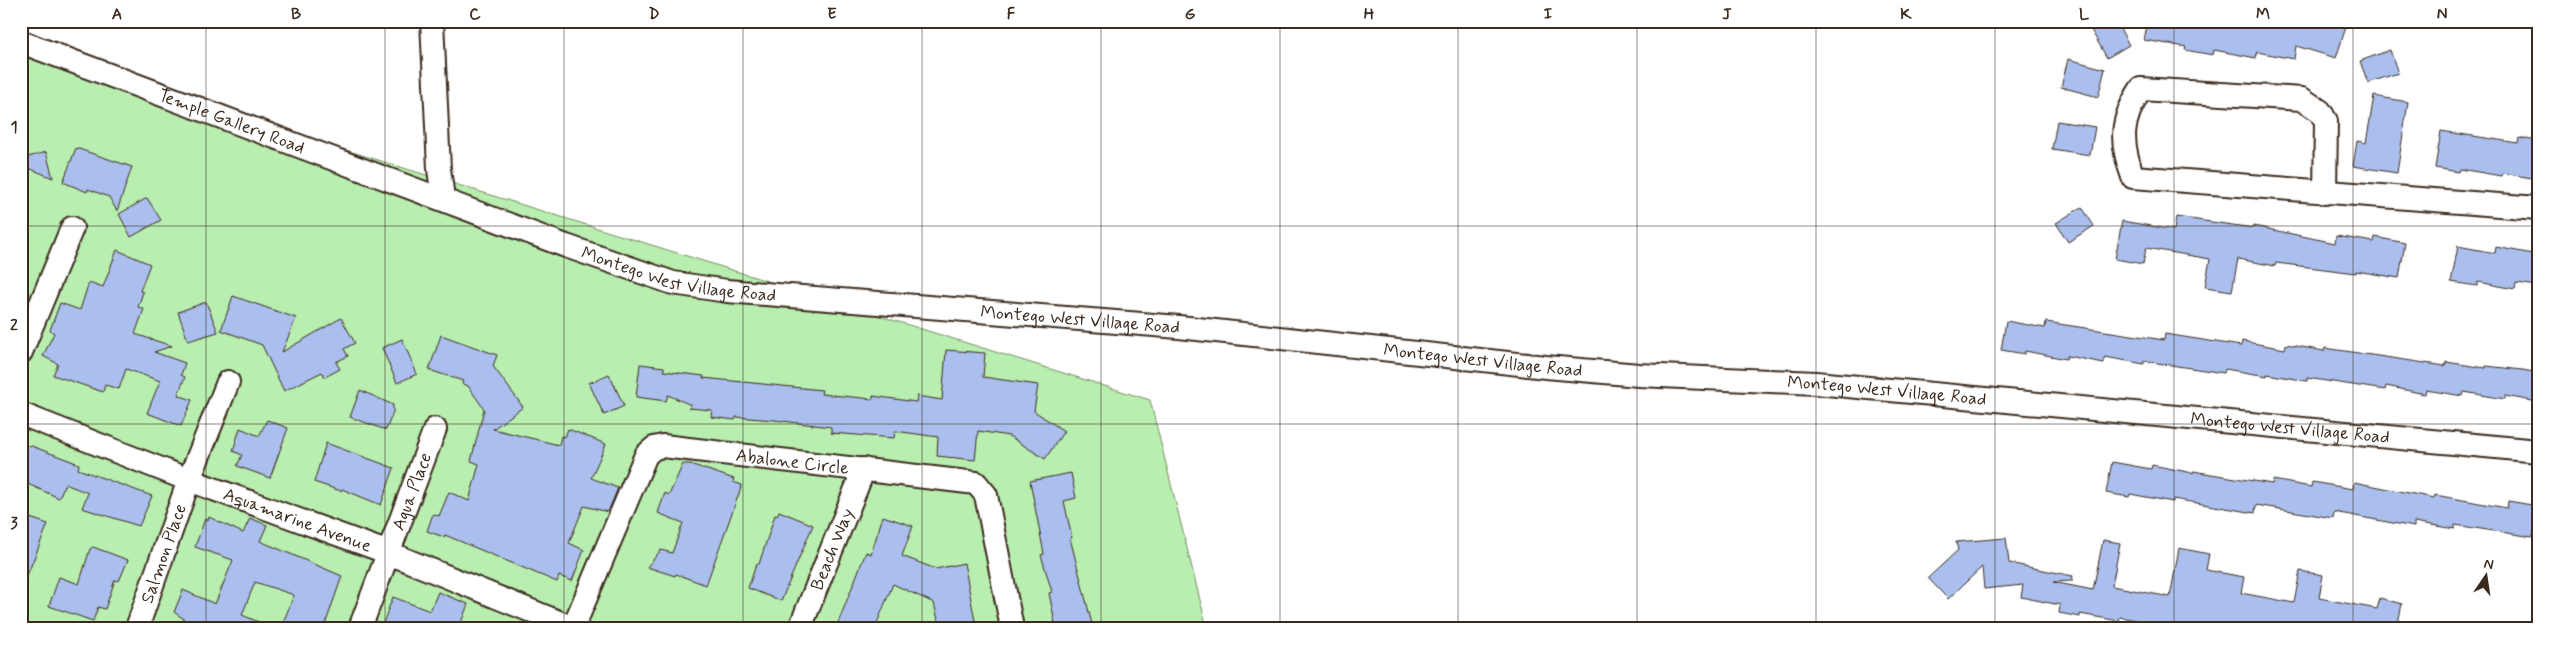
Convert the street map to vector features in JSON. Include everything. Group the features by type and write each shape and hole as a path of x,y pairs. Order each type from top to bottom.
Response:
{"street":[{"path":"432,21 438,169 443,198"},
{"name":"Temple Gallery Road","path":"21,42 443,198"},
{"path":"2325,193 2326,121 2311,104 2302,99 2141,90 2129,107 2124,130 2125,154 2133,177 2325,193 2538,208"},
{"name":"Montego West Village Road","path":"443,198 566,246 673,283 727,291 1179,326 1546,367 1639,375 1816,383 2538,451"},
{"path":"21,352 72,228"},
{"name":"Salmon Place","path":"137,628 189,480 228,382"},
{"name":"Aquamarine Avenue","path":"21,414 189,480 389,553 573,628"},
{"name":"Agua Place","path":"360,628 436,429"},
{"name":"Abalone Circle","path":"573,628 646,455 654,448 663,446 976,482 982,487 986,495 1012,628"},
{"name":"Beach Way","path":"800,628 864,469"}],"green space":[{"path":"21,49 1150,400 1207,628 21,628"}],"building":[{"path":"2102,21 2116,21 2129,45 2107,58 2090,28"},
{"path":"2148,21 2348,21 2336,58 2296,46 2294,59 2257,52 2256,58 2214,50 2213,55 2185,50 2186,47 2144,40"},
{"path":"2390,50 2398,73 2368,83 2360,61"},
{"path":"2068,59 2105,69 2098,97 2061,87"},
{"path":"2374,96 2408,102 2397,173 2353,166 2357,141 2366,143"},
{"path":"2057,121 2095,127 2090,155 2052,149"},
{"path":"2441,131 2518,143 2519,138 2538,141 2538,179 2502,173 2501,176 2460,169 2459,172 2435,168"},
{"path":"76,148 132,167 117,211 109,197 88,189 87,192 63,182"},
{"path":"46,152 53,178 21,165 21,159"},
{"path":"147,198 161,220 131,237 119,214"},
{"path":"2082,207 2094,226 2068,242 2056,223"},
{"path":"2176,217 2254,228 2254,226 2335,243 2336,236 2374,242 2375,237 2405,243 2399,278 2356,271 2356,273 2276,263 2275,266 2238,259 2232,291 2205,287 2210,259 2146,248 2143,264 2115,259 2122,221 2174,230"},
{"path":"2458,246 2495,253 2496,247 2538,255 2538,286 2516,283 2515,289 2478,282 2477,286 2451,282"},
{"path":"117,250 150,264 140,291 143,292 138,307 144,309 135,334 172,346 154,352 185,363 181,375 185,377 178,395 192,400 181,426 147,413 160,381 126,369 119,389 105,385 103,392 53,375 58,364 43,356 54,333 50,330 60,303 80,310 89,282 103,287"},
{"path":"233,296 296,318 282,352 341,318 355,343 344,349 348,356 336,362 340,369 325,377 322,372 284,391 262,345 221,330"},
{"path":"206,302 218,332 188,341 178,312"},
{"path":"2006,321 2045,328 2046,322 2164,340 2165,334 2241,346 2242,341 2285,349 2286,344 2324,351 2325,348 2445,366 2446,362 2486,368 2486,366 2523,370 2538,373 2538,402 2505,396 2505,399 2464,392 2463,396 2426,390 2425,394 2386,386 2385,390 2307,378 2307,381 2225,369 2224,373 2144,361 2144,364 2105,357 2104,363 2067,356 2066,359 2025,351 2025,354 2001,350"},
{"path":"441,335 497,355 493,366 523,407 493,429 559,445 561,436 565,437 568,429 606,444 591,478 618,488 608,512 584,506 569,543 584,550 572,581 559,576 557,582 445,535 444,537 427,531 433,514 439,516 449,492 469,501 479,464 471,461 484,409 468,386 462,384 463,381 429,370"},
{"path":"402,339 417,374 397,383 382,348"},
{"path":"946,350 985,353 983,377 1038,385 1034,411 1064,431 1045,459 1009,436 978,431 975,460 937,456 938,437 895,431 894,438 831,433 831,427 774,420 736,417 735,420 711,417 712,410 689,408 691,405 668,395 666,401 636,397 640,364 664,367 664,371 704,376 703,378 822,390 821,394 873,399 873,396 916,402 917,396 942,400"},
{"path":"609,374 624,406 604,415 589,383"},
{"path":"360,390 393,405 393,412 386,430 350,417"},
{"path":"267,420 288,428 270,478 237,466 242,455 233,451 240,428 259,436"},
{"path":"326,443 394,468 381,505 342,489 341,491 314,482"},
{"path":"21,445 27,448 29,445 79,464 78,469 152,496 139,526 82,508 88,493 65,484 59,498 21,481"},
{"path":"2112,462 2151,469 2152,465 2272,484 2273,480 2311,487 2312,482 2353,489 2354,482 2434,498 2435,495 2507,508 2508,501 2538,506 2538,510 2533,537 2455,525 2455,529 2414,522 2414,527 2334,512 2333,518 2256,505 2255,513 2173,499 2173,502 2130,494 2129,497 2106,493"},
{"path":"683,464 690,464 734,479 733,482 742,485 706,585 676,574 675,576 647,567 661,550 672,553 683,523 658,513 665,493 669,495"},
{"path":"1071,473 1076,498 1064,501 1072,538 1070,538 1093,628 1056,628 1049,593 1052,592 1041,555 1044,554 1030,481"},
{"path":"779,511 813,525 781,601 748,588 756,565 759,564 775,515 777,516"},
{"path":"21,515 48,524 22,588 21,587"},
{"path":"883,516 913,526 902,556 936,569 964,563 975,621 940,628 934,603 893,584 875,628 836,628 866,552 871,554"},
{"path":"209,517 243,533 250,518 267,525 260,541 342,576 324,628 281,628 294,595 255,582 242,615 273,628 216,628 207,624 206,628 182,628 184,619 174,612 183,590 215,604 233,560 195,547 205,519 208,520"},
{"path":"2006,538 2009,563 2073,576 2072,581 2053,582 2093,590 2103,540 2120,543 2112,586 2170,597 2179,548 2209,554 2206,570 2244,577 2241,593 2294,603 2300,571 2323,575 2319,598 2377,609 2380,598 2402,604 2397,628 2215,628 2198,625 2198,628 2168,628 2169,626 2120,617 2119,621 2080,614 2080,617 2059,613 2060,605 2021,597 2023,585 1984,589 1982,567 1948,599 1928,578 1958,550 1956,542"},
{"path":"93,547 128,560 119,581 115,580 105,609 98,607 93,621 49,606 59,577 79,584 90,549"},
{"path":"438,592 468,604 461,623 470,628 381,628 393,597 430,611"}]}
